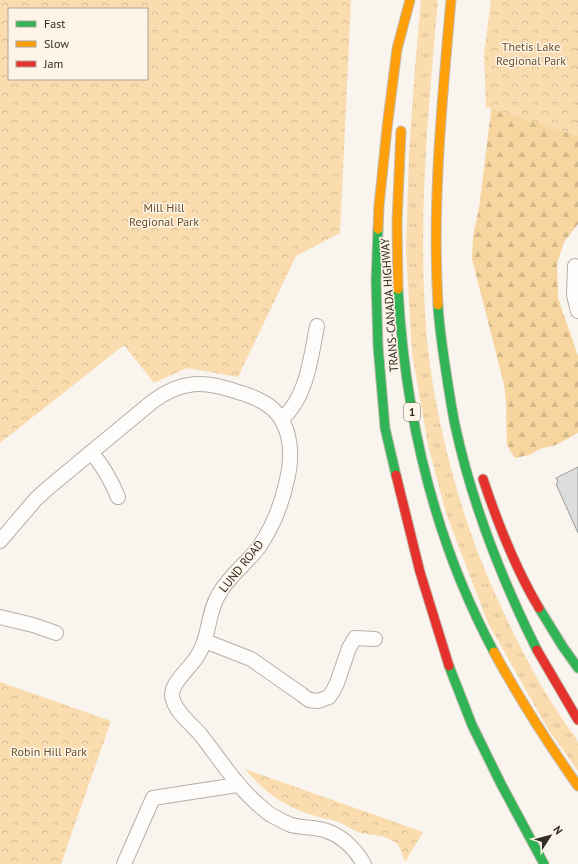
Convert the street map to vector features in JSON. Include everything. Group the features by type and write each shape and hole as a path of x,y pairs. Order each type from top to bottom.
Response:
{"highway":[{"path":"408,44 411,0"},
{"path":"411,0 397,49 379,206 376,281 378,346 386,428 420,572 444,653 472,725 501,784 544,864"},
{"path":"451,0 440,127 436,236 439,325 455,428 470,487 485,535 505,584 534,647 578,720"},
{"name":"TRANS-CANADA HIGHWAY","path":"402,122 396,228 399,316 414,428 425,471 442,530 476,618 502,669 528,714 555,755 578,786"},
{"path":"436,236 448,314"},
{"path":"481,470 502,533 518,571 562,647 578,668"}],"street":[{"path":"575,266 574,295 578,311"},
{"path":"282,419 288,413 305,382 317,326"},
{"name":"LUND ROAD","path":"0,541 40,495 160,396 170,390 196,384 211,384 261,400 273,408 282,419 290,441 290,459 287,480 281,501 273,520 258,547 218,594 212,608 205,641 201,652 174,685 172,699 177,708 209,746 238,785 273,816 291,825 327,831 342,838 357,852 364,864"},
{"path":"91,452 110,479 118,497"},
{"path":"0,617 33,625 56,633"},
{"path":"205,641 251,659 309,700 318,701 329,697 333,691 349,648 355,638 375,639"},
{"path":"124,864 153,798 238,785"}],"green space":[{"name":"Mill Hill Regional Park","path":"0,0 351,0 340,233 296,256 238,377 187,368 154,383 124,345 0,443"},
{"path":"421,0 438,0 427,127 423,212 424,297 427,339 437,406 458,494 480,559 498,601 528,662 568,728 575,736 578,743 578,771 548,729 488,623 446,513 428,445 412,353 406,250 409,153"},
{"name":"Thetis Lake Regional Park","path":"491,0 578,0 578,136 486,107 484,54"},
{"path":"505,0 578,0 578,224 564,242 557,264 558,298 578,356 578,433 556,445 542,448 529,455 515,458 507,445 504,384 472,259 473,236 479,208"},
{"name":"Robin Hill Park","path":"0,682 111,721 61,864 0,864"},
{"path":"245,769 423,832 405,862 398,845 390,839 358,832 339,822 300,811 284,803 270,793"}],"building":[{"path":"578,467 578,533 556,484 558,482 556,478"}],"traffic: fast":[{"path":"378,229 376,281 378,346 385,428 396,475"},
{"path":"398,289 408,383 426,476 439,521 455,566 473,609 494,652"},
{"path":"438,305 452,410 470,483 489,540 511,596 537,650"},
{"path":"539,608 578,668"},
{"path":"449,666 472,725 501,784 544,864"}],"traffic: slow":[{"path":"378,229 387,128 397,49 410,0"},
{"path":"438,305 436,267 437,190 441,114 451,0"},
{"path":"398,289 397,222 401,131"},
{"path":"494,652 534,720 578,786"}],"traffic: jam":[{"path":"396,475 420,572 449,666"},
{"path":"483,479 508,545 522,577 539,608"},
{"path":"537,650 578,720"}]}
